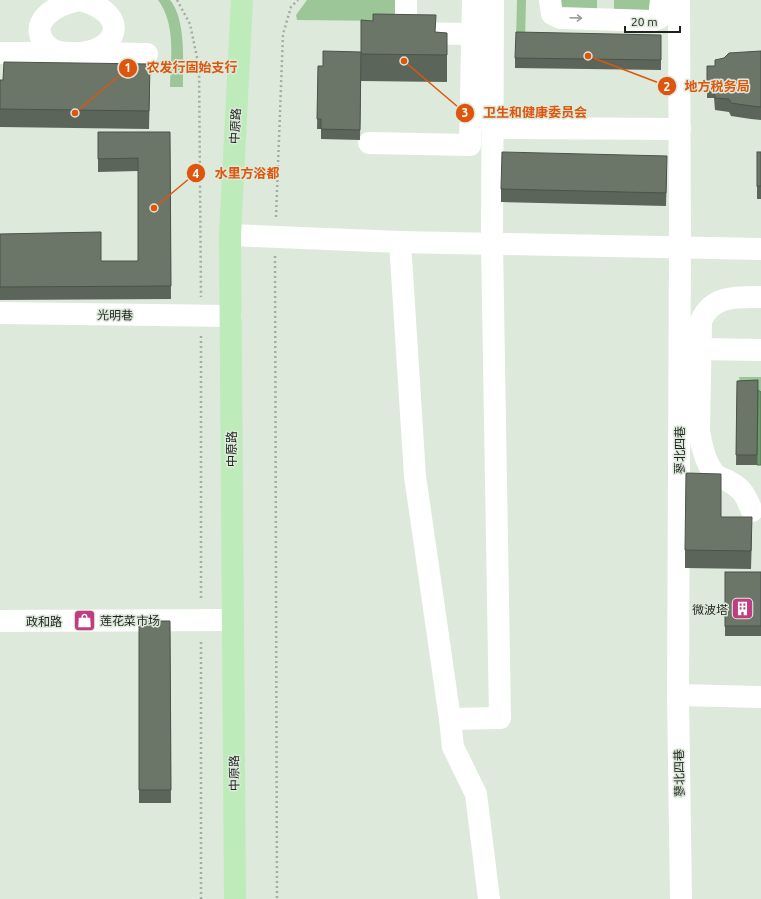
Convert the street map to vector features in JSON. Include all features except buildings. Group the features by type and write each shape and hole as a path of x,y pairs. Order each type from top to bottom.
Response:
{"main road":[{"name":"中原路","path":"235,899 230,235 242,0"}],"street":[{"path":"57,53 42,41 39,32 40,25 45,15 55,8 70,1 80,0 100,8 109,16 115,26 114,31 104,46 94,51 85,53"},
{"path":"406,0 406,33 472,34"},
{"path":"369,143 470,145 473,0"},
{"path":"450,719 500,718 492,244 493,0"},
{"path":"550,0 552,14 560,18 652,21 659,18 661,0"},
{"name":"蓼北四巷","path":"679,0 680,248 678,695 681,899"},
{"path":"0,53 147,54"},
{"path":"492,128 680,129"},
{"path":"230,235 400,242 761,249"},
{"path":"400,242 415,476 453,747 476,794 489,899"},
{"path":"752,511 744,492 717,476 707,462 699,430 700,321 704,312 720,300 744,297 761,297"},
{"name":"光明巷","path":"0,313 231,316"},
{"path":"700,349 761,350"},
{"name":"政和路","path":"0,621 232,620"},
{"path":"678,695 761,697"}],"path":[{"path":"178,0 190,24 200,67 201,899"},
{"path":"276,899 275,237 283,34 291,7 298,0"}],"shaded area":[{"path":"158,0 170,0 179,18 183,53 183,87 170,87 170,31 164,9"},
{"path":"307,0 396,0 395,21 297,20 296,15"},
{"path":"517,0 526,0 525,42 516,41"},
{"path":"560,0 597,0 597,12 560,12"},
{"path":"614,0 651,0 651,14 614,13"},
{"path":"739,377 761,377 761,392 758,390 741,390"},
{"path":"758,390 761,392 761,465 757,465"}],"place":[{"name":"地方税务局","path":"588,56"},
{"name":"卫生和健康委员会","path":"404,61"},
{"name":"农发行固始支行","path":"75,113"},
{"name":"水里方浴都","path":"154,208"},
{"name":"微波塔","path":"743,609"},
{"name":"莲花菜市场","path":"85,620"}]}
